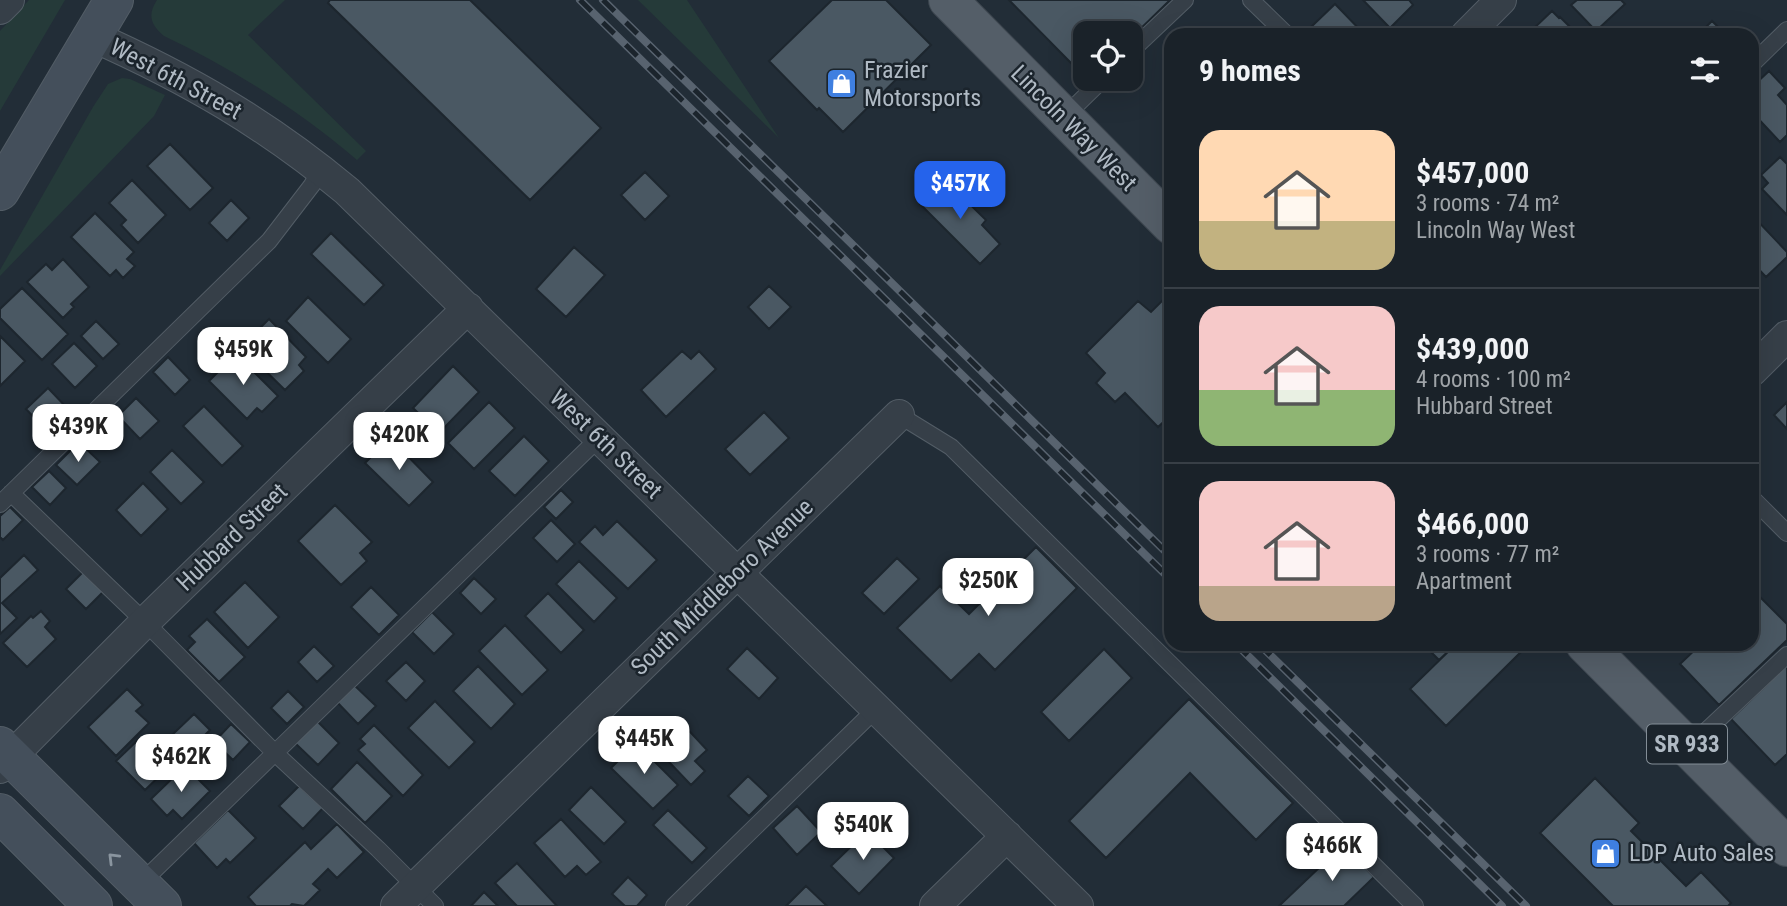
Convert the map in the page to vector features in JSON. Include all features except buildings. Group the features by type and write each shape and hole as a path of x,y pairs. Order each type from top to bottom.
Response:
{"main road":[{"name":"Lincoln Way West","path":"948,0 1164,218"},
{"name":"SR 933","path":"1592,651 1787,847"}],"street":[{"path":"0,9 9,0"},
{"path":"0,191 114,0"},
{"path":"1473,28 1501,0"},
{"name":"West 6th Street","path":"92,36 201,88 268,130 347,191 1078,906"},
{"name":"Hubbard Street","path":"4,757 468,308"},
{"path":"1759,364 1787,336"},
{"name":"South Middleboro Avenue","path":"415,900 737,572 898,415"},
{"path":"4,757 151,895"},
{"path":"0,813 93,906"},
{"path":"935,906 1007,836"}],"lane":[{"path":"1143,40 1185,0"},
{"path":"1251,0 1280,28"},
{"path":"1759,57 1787,30"},
{"path":"1064,117 1091,91"},
{"path":"321,169 312,186 269,241 6,498 145,622 275,753 378,849 415,900"},
{"path":"898,415 951,447 1415,906"},
{"path":"151,895 275,753 599,438"},
{"path":"1759,505 1787,533"},
{"path":"1689,747 1787,655"},
{"path":"674,906 877,708"}],"green space":[{"path":"29,0 65,0 0,111 0,31"},
{"path":"157,0 285,0 248,35 366,151 357,160 312,124 265,92 164,36 156,28 151,15"},
{"path":"638,0 687,0 779,138"},
{"path":"122,78 165,95 154,116 0,276 0,270 93,107 108,84"}],"railway":[{"path":"580,0 1164,573"},
{"path":"603,0 1164,550"},
{"path":"1243,651 1502,906"},
{"path":"1266,651 1526,906"}],"place":[{"name":"Frazier Motorsports","path":"841,84"},
{"name":"LDP Auto Sales","path":"1606,853"}]}
